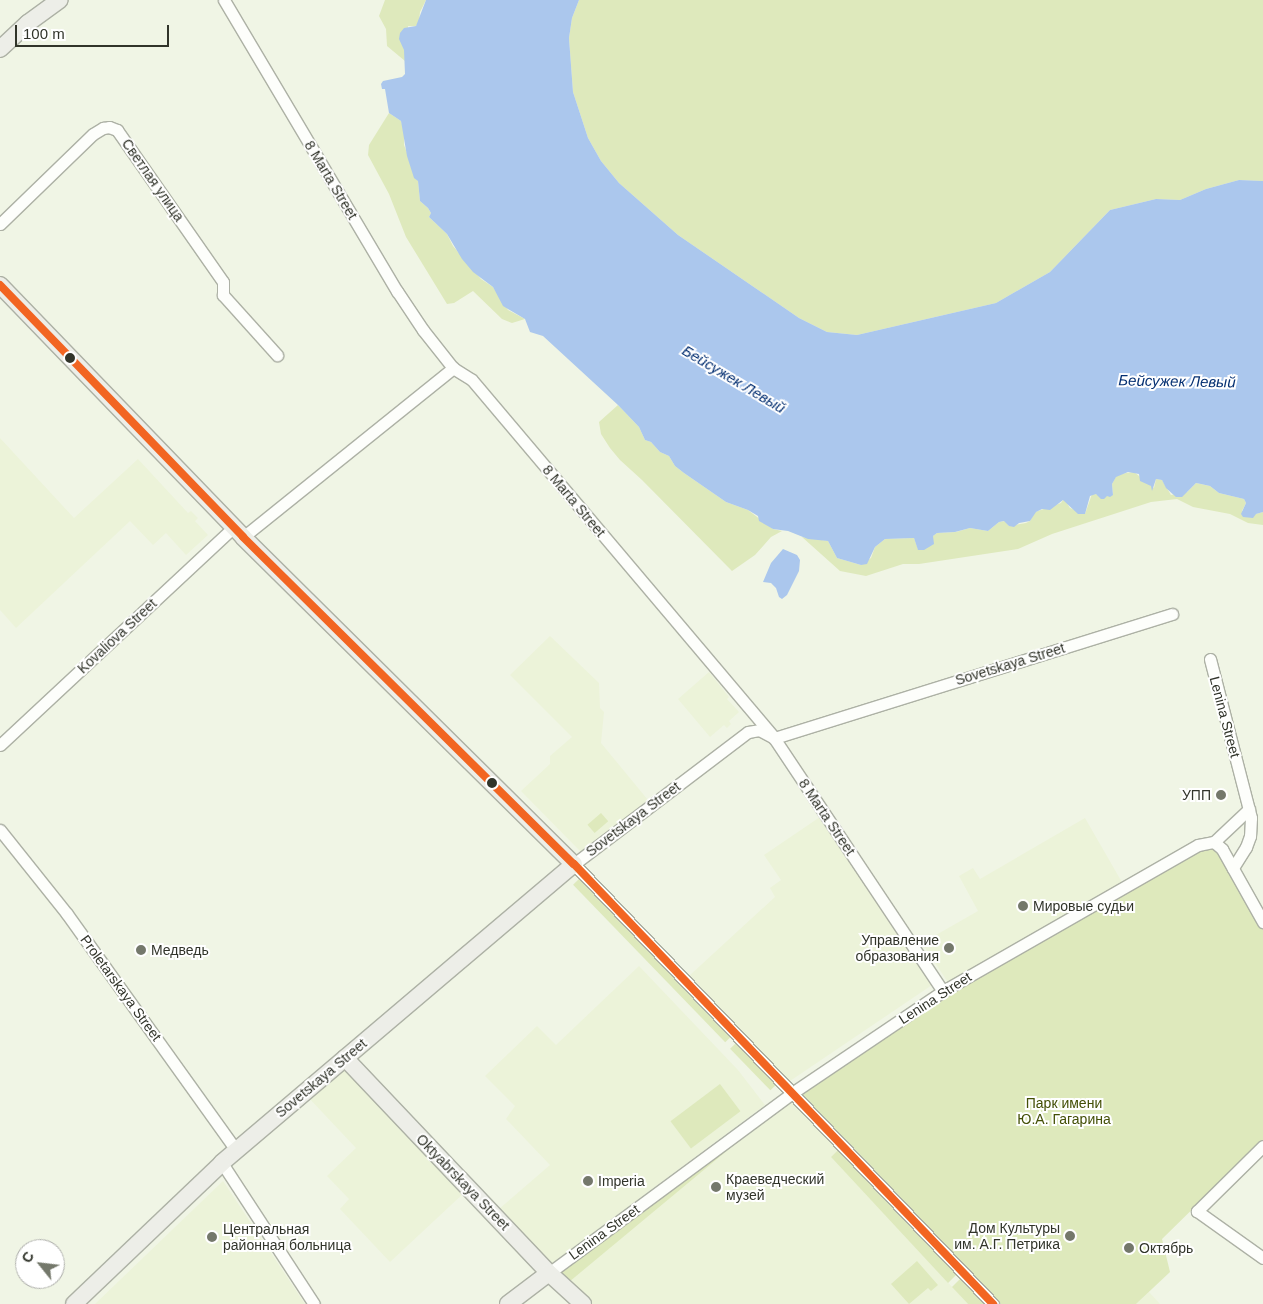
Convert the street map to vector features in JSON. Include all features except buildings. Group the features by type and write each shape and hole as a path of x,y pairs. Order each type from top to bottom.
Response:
{"street":[{"path":"0,49 28,22 60,0"},
{"name":"8 Marta Street","path":"224,0 397,291 453,368 472,380 774,738 943,991"},
{"name":"Светлая улица","path":"0,224 93,134 102,128 109,127 117,130 124,137 223,282 223,295 276,355"},
{"path":"0,285 238,532 574,864 993,1304"},
{"name":"Kovaliova Street","path":"0,745 238,532 453,368"},
{"name":"Sovetskaya Street","path":"74,1304 236,1150 574,864 748,732 759,730 774,738 1172,614"},
{"name":"Lenina Street","path":"508,1304 792,1093 943,991 1198,845 1214,842 1249,809 1210,658"},
{"path":"1233,868 1242,856 1250,836 1249,809"},
{"name":"Proletarskaya Street","path":"0,830 67,914 236,1150"},
{"path":"1214,842 1222,849 1263,922"},
{"name":"Oktyabrskaya Street","path":"345,1058 549,1272 583,1304"},
{"path":"1263,1146 1197,1211 1263,1258"},
{"path":"222,1163 314,1304"}],"shaded area":[{"path":"0,438 74,518 138,459 188,513 191,511 198,518 195,521 208,535 186,555 166,533 153,545 130,521 16,628 0,610"},
{"path":"550,636 599,683 600,708 604,712 601,743 648,800 581,852 521,791 550,764 550,756 572,737 510,675"},
{"path":"709,672 729,697 727,699 739,712 729,721 731,724 727,728 724,725 710,737 678,699"},
{"path":"820,817 932,985 790,1081 689,976 775,897 770,888 781,880 764,855"},
{"path":"1085,818 1123,884 949,984 922,943 978,911 959,876 973,868 980,879"},
{"path":"639,966 738,1070 765,1105 551,1264 498,1210 550,1165 506,1119 515,1106 485,1076 537,1026 556,1045"},
{"path":"345,1064 465,1192 390,1262 340,1209 349,1199 327,1176 356,1148 307,1096"},
{"path":"792,1096 802,1107 799,1110 838,1150 831,1157 968,1304 592,1304 556,1271"},
{"name":"Центральная районная больница","path":"223,1181 305,1304 95,1304 120,1280"},
{"path":"1149,1292 1160,1304 1136,1304"}],"green space":[{"path":"385,0 426,0 420,12 419,22 416,26 408,26 405,61 387,46 386,29 379,16"},
{"path":"579,0 1263,0 1263,181 1239,180 1206,189 1180,200 1156,199 1110,210 1050,272 996,303 857,335 827,332 799,318 678,235 619,183 601,161 588,138 573,92 569,38 572,18"},
{"path":"389,113 401,121 404,131 404,145 418,181 420,201 431,213 429,217 447,234 453,246 481,279 493,287 508,310 525,319 512,323 502,319 473,291 454,303 447,304 406,237 389,194 368,155 369,145"},
{"path":"618,405 639,427 645,440 651,442 660,452 669,456 675,466 684,473 726,502 748,510 773,529 782,531 771,537 755,555 732,571 610,448 601,434 599,422"},
{"path":"1134,472 1154,488 1156,479 1162,480 1171,495 1187,492 1196,483 1210,486 1219,493 1244,499 1246,503 1242,511 1256,514 1263,512 1263,525 1248,523 1230,514 1193,507 1177,499 1151,502 1052,534 1018,549 919,564 903,564 866,576 840,571 802,537 828,541 837,558 861,565 871,558 875,547 885,539 914,538 918,549 933,540 933,536 937,533 956,532 970,528 988,531 999,522 1005,521 1009,526 1026,523 1030,521 1035,512 1061,503 1063,500 1065,500 1070,508 1085,514 1092,494 1113,495 1112,484 1116,476"},
{"path":"601,813 608,821 595,833 587,825"},
{"name":"Парк имени Ю.А. Гагарина","path":"1213,848 1218,851 1263,928 1263,1140 1162,1239 1170,1272 1136,1304 1001,1304 800,1093 946,995 1200,849"},
{"path":"581,877 733,1035 725,1042 573,885"},
{"path":"738,1041 778,1083 770,1090 730,1049"},
{"path":"720,1084 740,1111 691,1148 670,1121"},
{"path":"802,1107 959,1272 948,1283 831,1157 838,1150 799,1109"},
{"path":"726,1145 729,1149 569,1282 556,1271"},
{"path":"917,1261 938,1285 931,1291 928,1288 909,1304 891,1284"},
{"path":"963,1276 990,1304 968,1304 952,1287"}],"water":[{"name":"Бейсужек Левый","path":"426,0 579,0 572,18 569,38 573,92 588,138 601,161 619,183 678,235 799,318 827,332 857,335 996,303 1050,272 1110,210 1156,199 1180,200 1206,189 1239,180 1263,181 1263,512 1256,514 1253,518 1243,517 1241,514 1246,503 1244,499 1219,493 1210,486 1196,483 1182,497 1176,497 1166,488 1162,480 1156,479 1152,491 1151,486 1140,481 1139,474 1128,472 1116,477 1112,484 1113,495 1110,497 1107,496 1101,499 1096,494 1090,496 1085,514 1078,514 1063,500 1050,510 1042,509 1036,512 1030,521 1019,523 1014,527 1009,526 1004,521 999,522 988,531 970,528 955,532 937,533 933,536 934,544 924,550 918,550 914,538 885,539 875,547 867,564 861,565 837,558 828,541 808,539 788,531 773,529 759,521 758,516 748,510 726,502 684,473 675,466 669,456 660,452 651,442 645,440 639,427 618,405 543,336 530,332 525,319 503,306 493,287 473,272 462,259 447,234 429,217 431,213 420,201 418,181 414,178 407,156 401,121 389,113 385,89 382,89 381,84 383,81 402,77 405,74 404,50 399,39 400,33 404,28 416,26"},
{"path":"783,549 797,555 800,560 799,571 787,595 782,599 771,583 763,582 771,563"}],"transit line":[{"path":"0,285 243,537 574,864 993,1304"}],"place":[{"name":"УПП","path":"1221,795"},
{"name":"Мировые судьи","path":"1023,906"},
{"name":"Управление образования","path":"949,948"},
{"name":"Медведь","path":"141,950"},
{"name":"Imperia","path":"588,1181"},
{"name":"Краеведческий музей","path":"716,1187"},
{"name":"Дом Культуры им. А.Г. Петрика","path":"1070,1236"},
{"name":"Центральная районная больница","path":"212,1237"},
{"name":"Октябрь","path":"1129,1248"}]}
